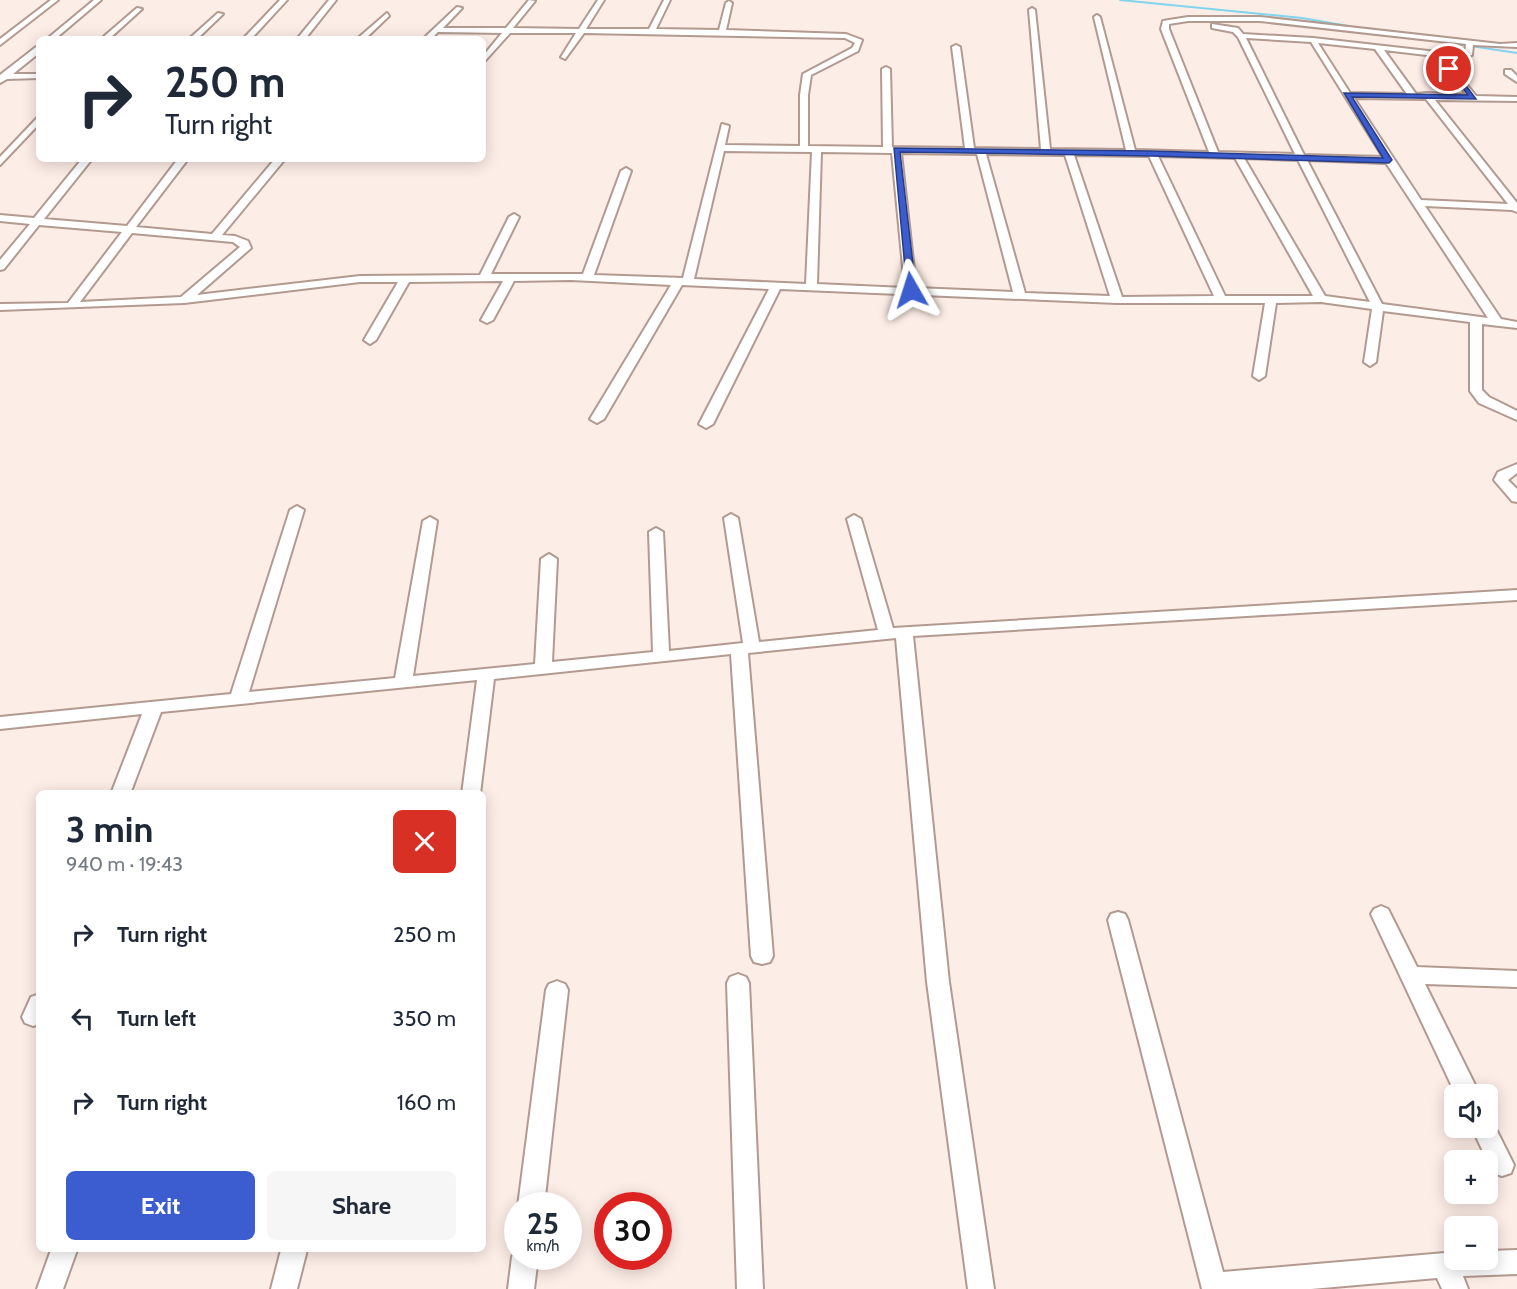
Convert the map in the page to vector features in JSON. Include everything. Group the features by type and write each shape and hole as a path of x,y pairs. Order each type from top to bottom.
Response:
{"street":[{"path":"0,43 55,0"},
{"path":"55,36 98,0"},
{"path":"250,36 285,0"},
{"path":"303,36 333,0"},
{"path":"565,57 601,0"},
{"path":"652,31 667,0"},
{"path":"486,57 532,1"},
{"path":"722,32 729,3"},
{"path":"430,36 459,8"},
{"path":"108,36 139,9"},
{"path":"1032,10 1046,152"},
{"path":"196,36 220,14"},
{"path":"364,36 387,15"},
{"path":"1097,17 1131,153"},
{"path":"1198,19 1206,24 1235,30 1241,36 1378,306 1370,362"},
{"path":"1215,155 1164,25 1171,20 1260,19 1517,47"},
{"path":"436,30 722,32 846,36 859,42 855,49 807,74 804,95 804,149"},
{"path":"1241,36 1313,40 1437,54 1469,53 1470,43"},
{"path":"1313,40 1417,203 1497,322"},
{"path":"956,47 975,151 1020,296"},
{"path":"1379,49 1413,96"},
{"path":"1,78 36,51"},
{"path":"1437,54 1473,97"},
{"path":"886,69 892,150 911,290"},
{"path":"1508,72 1517,80"},
{"path":"1,78 36,76"},
{"path":"1347,95 1427,95 1517,99"},
{"path":"1427,95 1516,208"},
{"path":"1507,99 1517,110"},
{"path":"0,162 36,122"},
{"path":"597,419 684,281 725,126"},
{"path":"721,148 1152,153 1389,160"},
{"path":"811,288 817,149"},
{"path":"1069,152 1117,300"},
{"path":"1152,153 1221,300"},
{"path":"1238,156 1321,299"},
{"path":"0,267 85,162"},
{"path":"71,306 181,162"},
{"path":"215,237 278,162"},
{"path":"587,278 626,171"},
{"path":"1417,203 1516,208"},
{"path":"484,278 514,217"},
{"path":"0,218 236,238 244,243 246,248 184,300"},
{"path":"487,320 510,278"},
{"path":"0,307 184,300 360,279 587,278 1117,300 1321,299 1517,325"},
{"path":"370,340 405,279"},
{"path":"706,424 776,286"},
{"path":"1260,376 1271,299"},
{"path":"1476,320 1476,391 1484,400 1517,416"},
{"path":"1517,468 1503,476 1501,480 1517,498"},
{"path":"238,699 297,510"},
{"path":"731,518 745,648 762,956"},
{"path":"854,519 896,633 938,982 981,1289"},
{"path":"403,683 430,521"},
{"path":"656,532 662,656"},
{"path":"543,668 549,559"},
{"path":"0,723 896,633 1517,595"},
{"path":"472,790 486,674"},
{"path":"122,790 154,707"},
{"path":"1382,914 1463,1084"},
{"path":"1118,920 1215,1287 1450,1277 1517,1262"},
{"path":"1411,975 1517,980"},
{"path":"738,983 750,1289"},
{"path":"533,1192 557,990"},
{"path":"1489,1138 1502,1165"},
{"path":"50,1289 63,1252"},
{"path":"284,1289 293,1252"},
{"path":"521,1289 523,1270"}],"waterway":[{"path":"1120,0 1302,18 1383,32"},
{"path":"1425,39 1517,53"}],"route":[{"path":"911,290 896,150 1152,153 1389,160 1347,95 1473,97 1449,69"}]}
